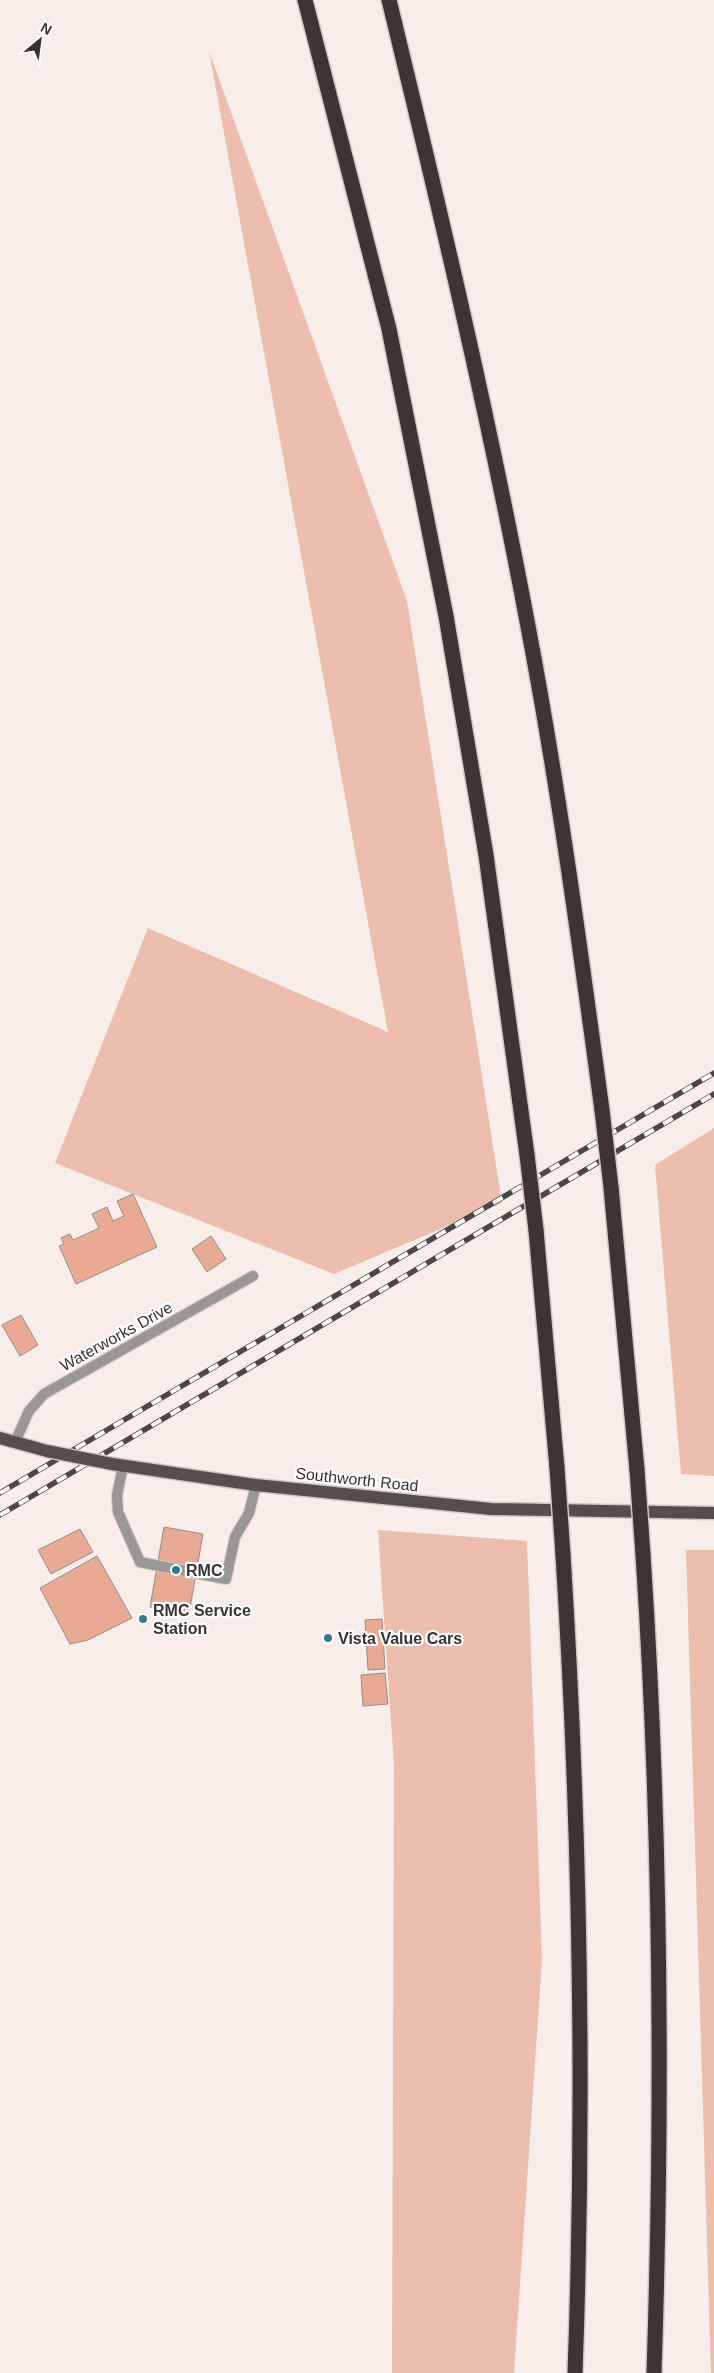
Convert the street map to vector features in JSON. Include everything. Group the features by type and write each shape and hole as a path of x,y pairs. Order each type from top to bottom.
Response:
{"highway":[{"path":"306,0 389,329 446,616 486,855 536,1230 557,1468 570,1655 579,1953 579,2224 574,2373"},
{"path":"389,0 464,312 528,622 561,814 611,1187 643,1556 651,1684 660,1997 660,2137 654,2373"}],"main road":[{"name":"Southworth Road","path":"0,1438 47,1451 117,1465 256,1485 491,1510 714,1513"}],"street":[{"name":"Waterworks Drive","path":"15,1442 29,1410 44,1394 252,1276"},
{"path":"117,1465 118,1512 140,1562 226,1579 236,1537 250,1513 256,1485"}],"shaded area":[{"path":"209,51 407,601 502,1203 334,1274 55,1163 148,928 388,1032"},
{"path":"714,1128 714,1476 681,1474 655,1165"},
{"path":"378,1530 527,1541 542,1960 514,2373 392,2373 394,1766"},
{"path":"686,1550 714,1550 714,2373 711,2373"}],"building":[{"path":"133,1194 157,1247 76,1284 59,1246 64,1244 61,1238 70,1234 73,1240 99,1228 92,1214 107,1207 113,1221 124,1216 117,1201"},
{"path":"211,1236 226,1259 207,1272 192,1249"},
{"path":"21,1315 38,1345 20,1356 2,1325"},
{"name":"RMC","path":"164,1527 203,1534 189,1614 150,1607"},
{"path":"80,1529 93,1552 51,1574 38,1550"},
{"path":"97,1556 132,1618 88,1640 70,1644 40,1588"},
{"path":"382,1619 385,1669 368,1670 365,1620"},
{"path":"385,1673 388,1704 363,1706 361,1675"}],"railway":[{"path":"0,1493 714,1073"},
{"path":"0,1515 714,1094"}],"place":[{"name":"RMC","path":"176,1570"},
{"name":"RMC Service Station","path":"143,1619"},
{"name":"Vista Value Cars","path":"328,1638"}]}
